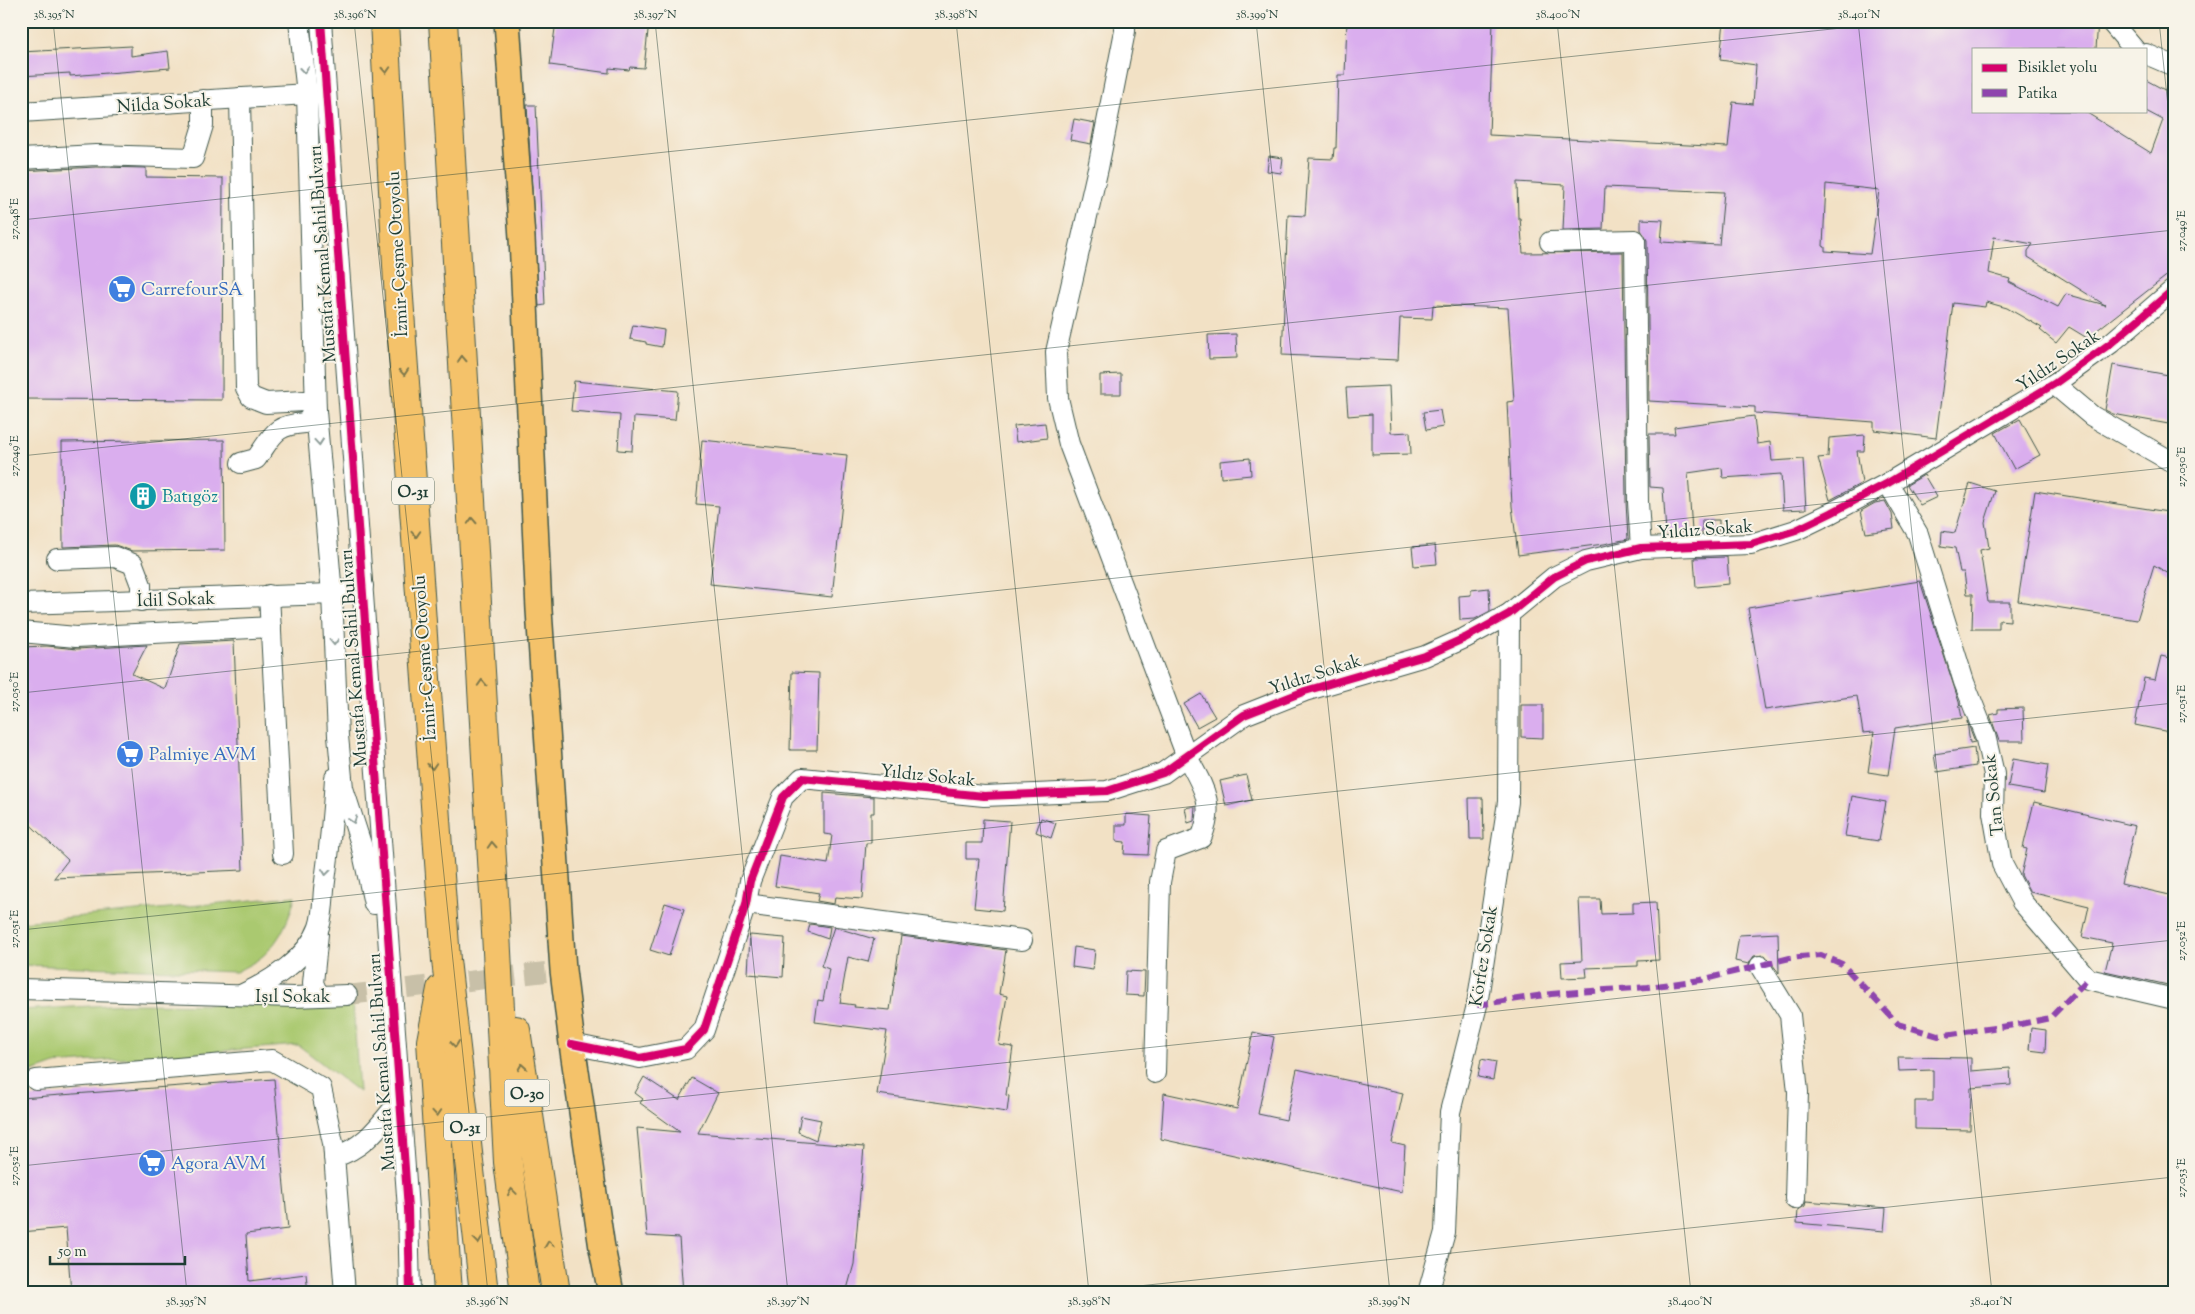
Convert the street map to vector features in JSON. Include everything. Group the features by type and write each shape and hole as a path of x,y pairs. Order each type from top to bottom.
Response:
{"highway":[{"name":"İzmir-Çeşme Otoyolu","path":"384,21 398,284 446,960 484,1293"},
{"path":"443,21 508,1162 525,1293"},
{"name":"O-30","path":"494,894 538,1162 556,1293"},
{"path":"446,960 431,1041 448,1293"}],"main road":[{"path":"507,21 522,238 538,610 563,970 602,1248 611,1293"}],"street":[{"name":"Mustafa Kemal Sahil Bulvarı","path":"299,21 307,94 316,411 332,594 363,586"},
{"name":"Mustafa Kemal Sahil Bulvarı","path":"321,21 408,1209 410,1293"},
{"path":"1125,21 1125,31 1098,168 1056,352 1058,398 1069,444 1187,757 1207,794 1207,824 1201,838 1166,851 1160,882 1156,1073"},
{"path":"2110,21 2133,48"},
{"path":"2148,55 2174,66"},
{"name":"Nilda Sokak","path":"21,112 307,94"},
{"path":"240,98 246,388 251,397 266,403 305,401 316,411 305,423 293,424 276,430 256,459 241,463"},
{"path":"21,159 96,155 193,158 203,125 204,100"},
{"path":"1550,242 1635,240 1638,502 1641,548"},
{"name":"Yıldız Sokak","path":"572,1044 640,1058 686,1049 704,1030 746,904 750,881 783,797 802,778 984,796 1107,791 1163,774 1244,715 1305,691 1424,656 1465,638 1509,614 1554,577 1586,561 1641,548 1752,544 1796,530 1888,483 2054,384 2110,343 2174,289"},
{"path":"2054,384 2092,416 2174,462"},
{"name":"Tan Sokak","path":"1888,483 1918,534 1964,682 1985,735 1994,774 1993,813 2002,864 2022,902 2088,979 2174,999"},
{"path":"57,558 115,557 133,564 141,585 141,601"},
{"path":"332,594 338,736 343,788 361,844 389,967"},
{"name":"İdil Sokak","path":"21,604 332,594"},
{"path":"269,595 283,854"},
{"name":"Körfez Sokak","path":"1428,1293 1445,1232 1450,1112 1476,1005 1508,802 1509,614"},
{"path":"21,632 76,637 271,628"},
{"path":"319,996 313,983 330,839 338,736"},
{"path":"746,904 1022,940"},
{"path":"239,996 268,982 293,963 306,948 319,927"},
{"path":"1760,966 1790,1015 1798,1092 1795,1199"},
{"name":"Işıl Sokak","path":"21,989 239,996 347,995"},
{"path":"36,1080 272,1060 321,1088 334,1158 345,1293"},
{"path":"334,1158 351,1153 370,1136 399,1102"}],"green space":[{"path":"295,896 287,921 275,943 261,958 236,972 21,965 21,922"},
{"path":"353,1001 359,1092 298,1045 55,1064 21,1076 21,1010 126,1004 262,1005"}],"building":[{"path":"556,21 649,21 644,68 630,67 629,70 609,68 609,73 550,65"},
{"path":"1347,21 1493,21 1489,135 1728,147 1733,102 1753,104 1756,65 1720,60 1724,21 2098,21 2096,48 1972,48 1972,112 2086,112 2151,153 2163,120 2148,112 2148,81 2174,95 2174,270 2087,338 2069,327 2056,343 2040,330 2042,328 2007,308 1986,302 1985,307 1953,303 1936,438 1874,430 1874,422 1755,413 1755,407 1649,401 1647,240 1641,230 1641,219 1663,220 1661,242 1719,245 1724,192 1605,187 1603,229 1563,230 1565,185 1517,182 1518,218 1520,218 1523,253 1623,252 1628,539 1518,555 1512,506 1507,402 1514,401 1508,308 1433,305 1432,319 1400,318 1398,360 1282,355 1288,215 1305,216 1309,158 1333,159 1334,148 1336,148 1338,75 1345,75","holes":["1826,184 1879,190 1870,254 1825,251 1823,246","1994,237 2033,244 2028,251 2028,257 2105,305 2066,294 2058,307 2009,282 2010,279 1989,273"]},
{"path":"131,46 131,56 168,51 170,68 70,76 70,73 21,76 21,52"},
{"path":"527,105 536,105 545,305 539,306"},
{"path":"1074,119 1095,123 1091,144 1070,140"},
{"path":"1269,156 1283,158 1281,173 1267,171"},
{"name":"CarrefourSA","path":"96,167 146,168 146,177 223,178 222,400 21,399 21,171"},
{"path":"633,325 664,330 662,347 630,339"},
{"path":"1236,334 1237,358 1209,359 1208,335"},
{"path":"2113,365 2174,376 2174,425 2113,414 2105,410"},
{"path":"1121,374 1121,394 1100,394 1100,375"},
{"path":"574,381 678,391 675,420 634,417 632,451 618,450 620,415 571,411"},
{"path":"1389,386 1391,433 1410,432 1411,454 1372,455 1372,414 1348,416 1346,388"},
{"path":"1440,410 1443,427 1426,430 1423,412"},
{"path":"1754,416 1757,444 1770,442 1772,461 1803,459 1806,509 1783,510 1781,474 1723,478 1722,468 1688,473 1692,531 1666,533 1663,488 1650,487 1649,434 1675,434 1674,427"},
{"path":"2020,419 2040,455 2014,469 1995,433"},
{"path":"1045,423 1047,438 1016,442 1014,426"},
{"path":"1865,435 1864,451 1857,451 1862,483 1830,500 1818,458 1828,457 1829,438"},
{"name":"Batıgöz","path":"224,440 225,550 132,551 115,545 63,547 62,442"},
{"path":"702,440 847,455 832,597 710,584 719,506 696,504"},
{"path":"1250,458 1251,475 1221,478 1220,461"},
{"path":"1924,475 1937,497 1920,505 1907,485"},
{"path":"1970,483 1995,491 1985,522 1989,548 1980,550 1988,602 2010,602 2010,621 1999,620 1999,629 1972,629 1973,594 1967,594 1964,572 1960,572 1955,548 1941,546 1942,531 1955,533"},
{"path":"2035,491 2174,513 2174,533 2170,559 2174,561 2174,577 2154,565 2137,620 2018,601"},
{"path":"1885,501 1892,514 1894,529 1866,533 1861,511 1875,503"},
{"path":"1702,520 1719,520 1719,533 1702,534"},
{"path":"1435,545 1437,564 1414,566 1412,547"},
{"path":"1727,557 1729,584 1696,587 1694,558"},
{"path":"1920,581 1959,702 1962,718 1895,728 1888,775 1868,772 1874,732 1863,733 1857,696 1765,710 1748,608"},
{"path":"1489,588 1490,611 1475,619 1460,620 1459,596 1471,595 1471,590"},
{"name":"Palmiye AVM","path":"234,641 243,870 54,878 68,860 21,816 21,647 47,646 77,649 147,645 132,674 165,689 180,644"},
{"path":"2161,656 2174,659 2174,733 2135,725 2144,678 2155,680"},
{"path":"792,672 819,673 817,750 790,750"},
{"path":"1201,694 1215,717 1197,727 1184,704"},
{"path":"1521,705 1543,705 1543,738 1521,737"},
{"path":"2023,708 2024,741 1999,741 1990,715 1998,713 1998,709"},
{"path":"1967,721 1974,739 1975,742 1970,743"},
{"path":"1974,748 1976,766 1937,772 1934,754"},
{"path":"2013,759 2048,765 2044,793 2008,787"},
{"path":"1246,775 1252,800 1226,806 1220,781"},
{"path":"824,793 874,797 874,813 871,813 871,843 866,843 862,899 835,897 834,904 817,901 819,893 775,886 780,856 828,864 832,835 824,834"},
{"path":"1852,796 1886,802 1879,841 1845,836"},
{"path":"1469,798 1483,798 1484,839 1470,839"},
{"path":"2034,802 2135,826 2121,884 2174,896 2174,959 2168,985 2105,971 2112,943 2082,937 2089,906 2030,892 2021,875 2027,849 2023,848"},
{"path":"1195,806 1194,821 1188,823 1185,808"},
{"path":"1126,814 1151,816 1148,855 1124,854 1125,842 1116,841 1116,825 1126,825"},
{"path":"1041,818 1056,823 1051,838 1036,832"},
{"path":"983,819 1010,821 1003,911 974,908 979,859 966,859 966,843 982,843"},
{"path":"1579,899 1600,899 1601,914 1633,913 1633,903 1656,902 1659,960 1638,961 1638,966 1586,968 1587,977 1562,978 1561,962 1582,961"},
{"path":"665,903 684,909 669,956 650,950"},
{"path":"810,924 830,927 828,939 808,932"},
{"path":"834,927 874,939 868,962 848,957 840,1003 855,1005 854,1007 890,1010 901,936 1006,950 999,994 1007,996 999,1045 1013,1047 1006,1095 1009,1096 1007,1112 877,1094 887,1031 815,1022 818,1000 823,1001 829,969 821,966"},
{"path":"1778,933 1779,973 1765,955 1754,956 1749,964 1735,961 1739,935"},
{"path":"750,935 785,938 783,977 748,974"},
{"path":"1074,947 1095,950 1093,970 1072,967"},
{"path":"1126,971 1145,972 1144,996 1125,995"},
{"path":"2031,1028 2046,1030 2045,1052 2029,1050"},
{"path":"1253,1032 1274,1037 1258,1114 1286,1120 1297,1069 1403,1093 1392,1143 1405,1146 1402,1192 1161,1139 1164,1093 1237,1109"},
{"path":"1898,1057 1971,1058 1971,1071 2010,1068 2011,1085 1971,1088 1970,1130 1915,1129 1915,1101 1933,1101 1933,1070 1899,1071"},
{"path":"1481,1059 1496,1062 1493,1080 1478,1077"},
{"path":"644,1077 679,1100 692,1078 718,1093 698,1133 864,1147 854,1264 846,1293 683,1293 679,1238 647,1236 637,1128 680,1132 640,1103 643,1099 635,1093"},
{"name":"Agora AVM","path":"274,1079 288,1229 246,1234 249,1281 306,1274 308,1293 71,1293 66,1228 21,1232 21,1098"},
{"path":"801,1116 821,1120 816,1140 798,1132"},
{"path":"1806,1201 1886,1208 1884,1231 1797,1223 1798,1210 1805,1206"}],"tunnel":[{"path":"347,995 563,970"}],"marked path":[{"path":"1477,1005 1551,994 1648,987 1701,980 1790,958 1821,955 1842,964 1898,1024 1938,1036 2050,1018 2088,979"}],"cycle path":[{"path":"321,21 408,1209 410,1293"},
{"path":"572,1044 640,1058 686,1049 704,1030 746,904 750,881 783,797 802,778 984,796 1107,791 1163,773 1244,715 1305,691 1425,656 1465,638 1509,614 1554,577 1586,561 1641,548 1751,544 1796,530 1888,483 2054,384 2111,343 2174,289"}],"place":[{"name":"CarrefourSA","path":"122,289"},
{"name":"Batıgöz","path":"143,496"},
{"name":"Palmiye AVM","path":"130,754"},
{"name":"Agora AVM","path":"152,1163"}]}
